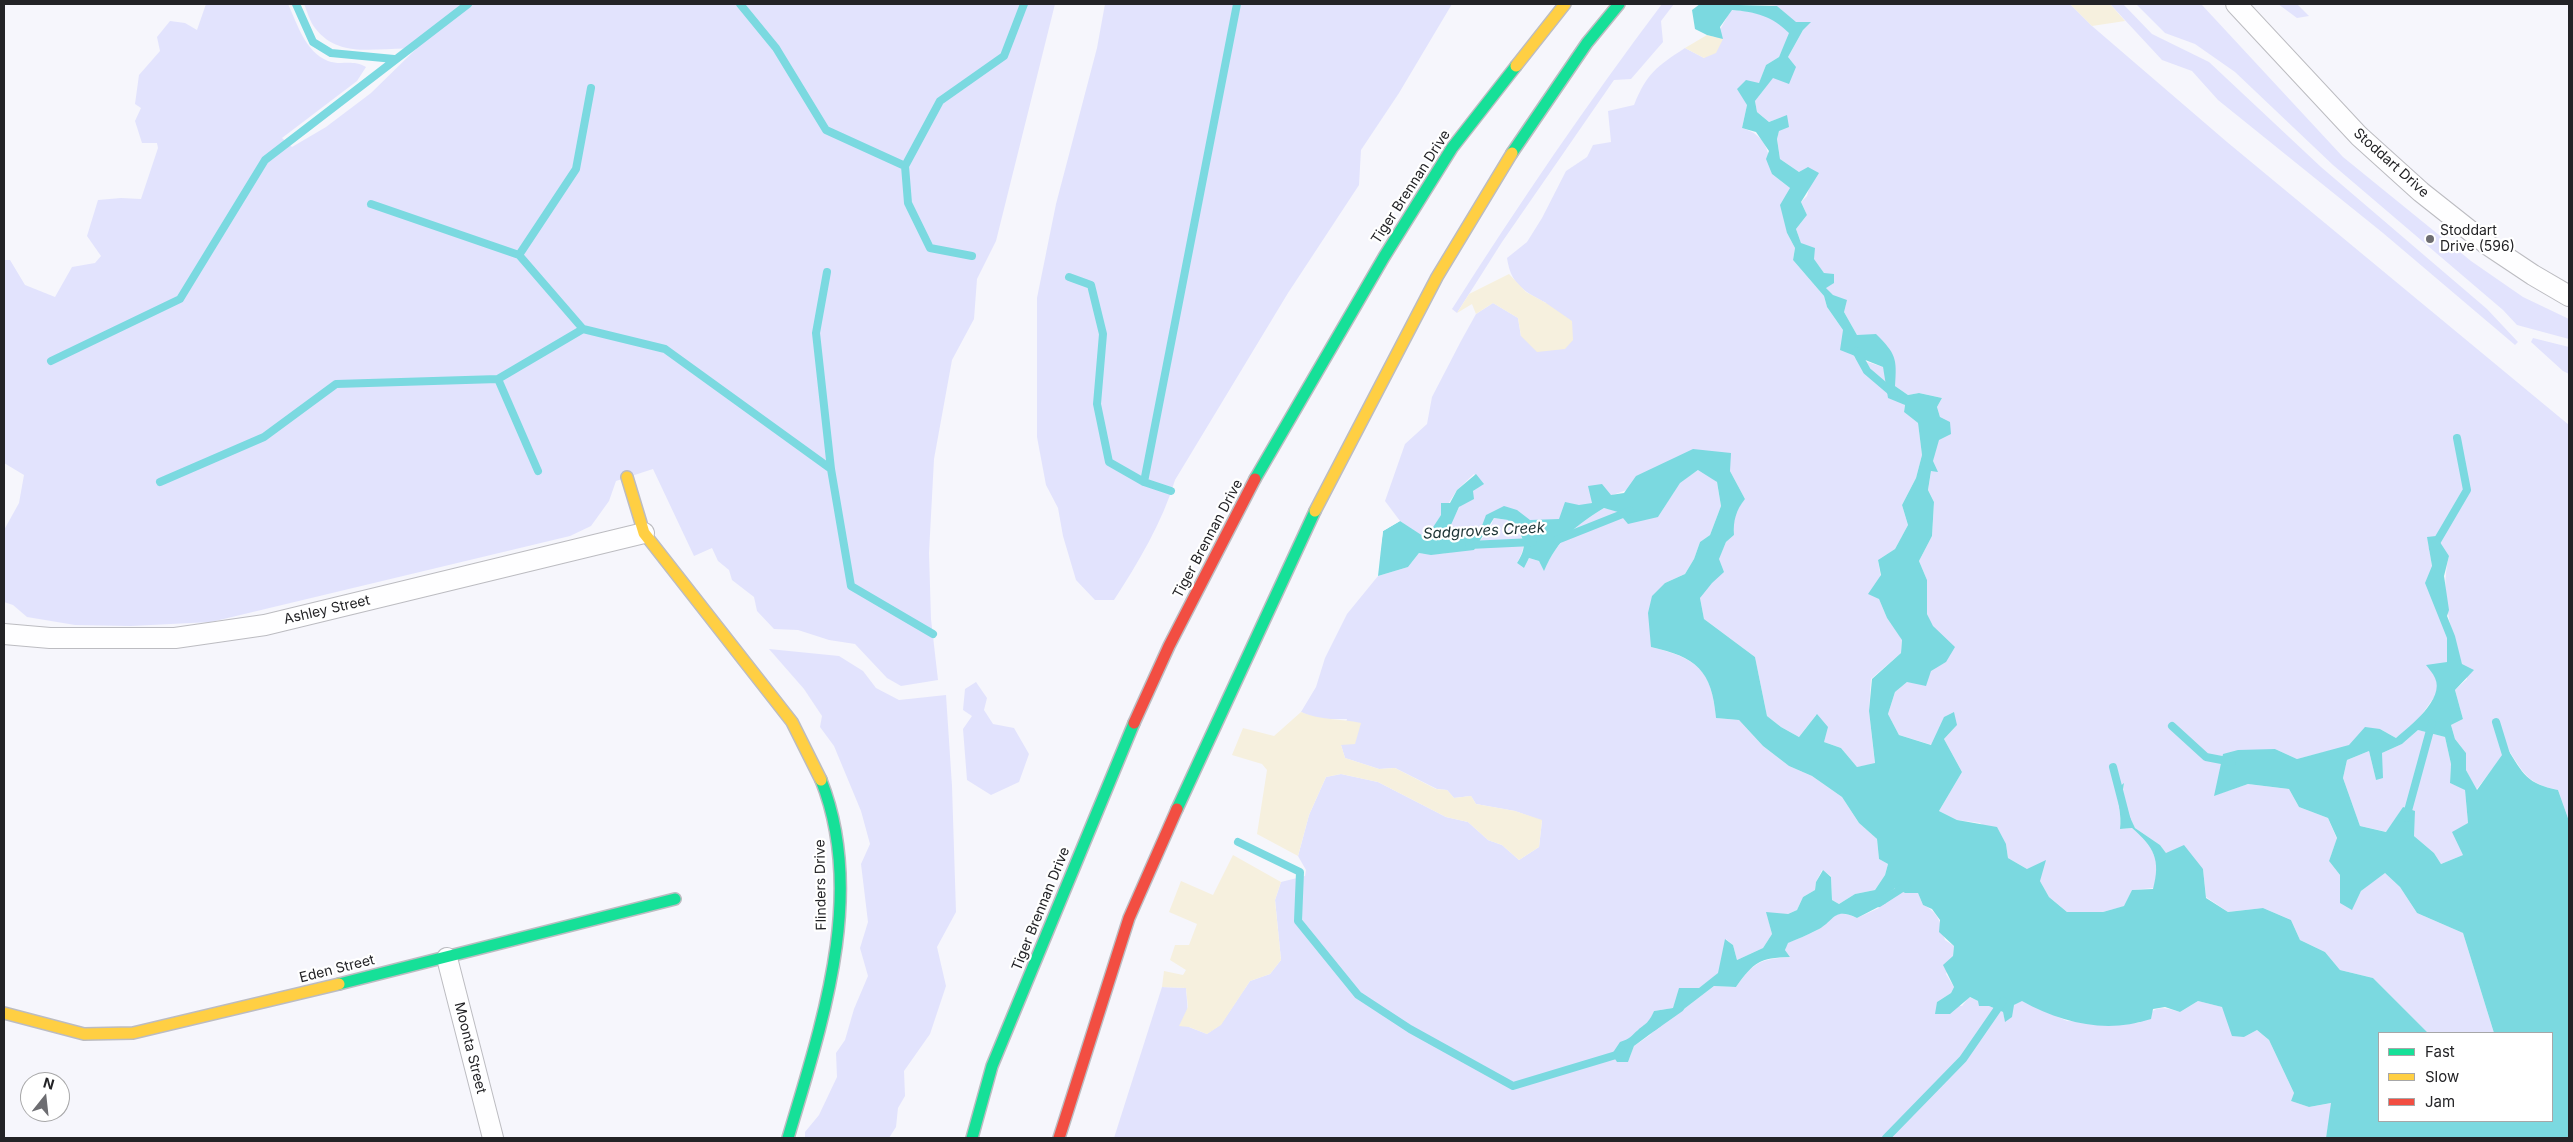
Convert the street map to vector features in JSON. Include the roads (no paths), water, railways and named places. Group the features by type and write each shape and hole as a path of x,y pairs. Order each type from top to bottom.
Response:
{"main road":[{"name":"Tiger Brennan Drive","path":"972,1138 992,1066 1123,748 1169,646 1209,568 1306,390 1384,257 1452,148 1565,4"},
{"path":"1059,1138 1129,918 1191,776 1319,502 1437,278 1506,161 1587,43 1619,4"},
{"name":"Flinders Drive","path":"627,477 644,533 792,722 822,782 838,841 840,921 832,975 815,1047 788,1138"},
{"name":"Eden Street","path":"4,1013 84,1034 133,1033 447,958 675,899"}],"street":[{"name":"Stoddart Drive","path":"2236,4 2359,136 2421,192 2488,245 2567,290"},
{"name":"Ashley Street","path":"4,634 112,638 175,638 216,634 275,623 644,533"},
{"name":"Moonta Street","path":"447,958 493,1138"}],"water":[{"path":"1700,4 1777,6 1796,22 1811,22 1803,30 1788,57 1796,67 1789,84 1773,78 1755,101 1757,112 1769,122 1787,115 1789,127 1779,131 1777,139 1780,159 1799,172 1808,167 1819,173 1801,202 1807,215 1796,229 1801,243 1815,248 1814,259 1824,273 1834,274 1834,283 1826,288 1833,295 1847,300 1844,312 1857,335 1876,334 1888,347 1894,357 1896,369 1895,386 1908,395 1919,393 1942,398 1937,407 1940,417 1950,422 1951,434 1939,440 1933,461 1938,472 1931,471 1928,490 1934,502 1932,536 1919,561 1927,580 1927,614 1933,626 1955,647 1946,662 1931,671 1926,686 1907,682 1895,692 1888,714 1899,735 1931,745 1944,717 1954,712 1957,725 1944,739 1962,772 1939,811 1957,820 1997,827 2006,844 2008,858 2027,869 2046,860 2040,881 2049,897 2067,912 2103,912 2124,906 2132,890 2153,889 2155,879 2156,862 2146,841 2132,828 2120,829 2118,788 2124,783 2121,803 2135,828 2160,845 2166,853 2184,845 2203,869 2206,898 2228,912 2263,908 2291,920 2300,940 2325,952 2340,970 2373,978 2427,1032 2378,1032 2378,1122 2553,1122 2553,1032 2494,1032 2463,933 2417,913 2400,887 2385,873 2361,891 2352,910 2340,903 2340,875 2329,861 2337,838 2328,818 2299,807 2289,789 2248,784 2214,796 2223,754 2238,750 2275,749 2297,759 2349,745 2365,727 2380,729 2396,738 2431,703 2437,686 2434,676 2426,665 2447,662 2447,638 2425,583 2432,566 2427,537 2436,536 2449,556 2444,576 2449,610 2447,616 2455,636 2462,664 2474,670 2455,690 2463,719 2451,725 2455,739 2466,753 2466,770 2477,790 2507,748 2517,765 2532,781 2558,790 2569,821 2569,1138 2326,1138 2331,1103 2309,1107 2291,1101 2294,1093 2269,1040 2257,1030 2244,1037 2232,1036 2222,1007 2198,1001 2180,1012 2165,1007 2153,1009 2151,1019 2117,1026 2085,1024 2069,1020 2037,1009 2022,1001 2014,1005 2012,1017 2005,1022 2003,1012 1989,1006 1979,1006 1978,1001 1970,997 1950,1014 1935,1014 1937,1002 1951,993 1954,987 1943,965 1953,956 1954,946 1939,932 1940,920 1932,909 1923,905 1918,893 1905,893 1895,888 1886,896 1886,903 1857,918 1838,914 1823,927 1788,943 1785,950 1790,957 1764,960 1753,967 1736,987 1714,986 1684,1009 1663,1017 1661,1026 1634,1046 1628,1062 1617,1062 1612,1054 1620,1042 1626,1040 1647,1022 1654,1011 1673,1008 1679,988 1699,988 1718,973 1725,939 1733,945 1737,960 1763,948 1772,934 1766,912 1788,914 1797,910 1803,897 1815,890 1816,882 1823,870 1831,877 1832,900 1839,904 1855,894 1875,890 1885,875 1888,864 1879,859 1877,839 1859,823 1842,797 1812,776 1789,766 1763,746 1739,720 1716,718 1710,688 1706,677 1699,668 1680,656 1651,647 1648,613 1652,596 1665,583 1685,574 1694,559 1700,542 1710,535 1721,506 1717,482 1698,470 1680,483 1658,517 1628,524 1618,512 1604,508 1568,534 1555,550 1544,571 1539,561 1529,558 1524,568 1517,563 1524,545 1521,535 1508,520 1494,518 1474,550 1431,555 1419,553 1408,567 1378,576 1383,531 1400,521 1426,538 1441,515 1441,503 1450,503 1457,490 1476,474 1484,484 1473,491 1474,499 1459,507 1450,527 1463,536 1480,531 1486,515 1504,506 1517,510 1530,520 1559,519 1565,502 1579,505 1592,503 1588,486 1602,484 1611,495 1624,493 1636,476 1693,449 1731,453 1730,471 1745,499 1739,507 1736,516 1734,535 1726,542 1719,559 1724,572 1700,598 1704,619 1755,657 1767,716 1781,727 1799,737 1817,714 1828,727 1824,742 1841,748 1857,767 1875,763 1869,711 1872,679 1901,653 1902,640 1887,618 1879,599 1868,594 1881,575 1878,560 1895,549 1908,525 1902,505 1916,478 1922,455 1918,423 1904,412 1905,405 1888,398 1883,367 1840,350 1843,330 1827,307 1824,296 1793,260 1795,248 1787,233 1780,205 1790,188 1772,174 1766,159 1769,151 1756,132 1742,128 1747,105 1737,89 1746,80 1759,83 1766,65 1779,57 1789,33 1783,27 1763,16 1732,10 1720,27 1723,39 1707,35 1695,29 1692,10","holes":["2418,730 2445,737 2451,764 2450,783 2465,790 2468,823 2452,832 2463,855 2441,864 2434,853 2414,836 2415,811 2403,807 2386,832 2360,826 2343,778 2347,760 2369,751 2376,780 2383,778 2382,753 2402,744"]}],"waterway":[{"path":"296,4 313,42 331,53 394,59"},
{"path":"51,361 180,299 265,160 468,4"},
{"path":"740,4 776,48 826,130 905,166 908,203 930,248 972,256"},
{"path":"905,166 940,101 1004,56 1024,4"},
{"path":"1144,482 1237,4"},
{"path":"519,255 576,169 591,88"},
{"path":"371,204 519,255 583,329"},
{"path":"827,272 816,333 831,469"},
{"path":"1069,277 1091,285 1103,334 1097,404 1109,462 1144,482 1171,491"},
{"path":"160,482 264,437 336,384 498,379 583,329 665,349 831,469 851,586 933,634"},
{"path":"1856,351 1867,371 1894,394"},
{"path":"498,379 538,471"},
{"path":"2433,548 2467,490 2457,438"},
{"name":"Sadgroves Creek","path":"1557,540 1630,511"},
{"name":"Sadgroves Creek","path":"1469,545 1533,542"},
{"path":"2496,722 2508,761"},
{"path":"2406,818 2432,723"},
{"path":"2172,726 2206,757 2232,762"},
{"path":"2113,767 2127,821"},
{"path":"1238,842 1300,872 1298,921 1358,995 1410,1029 1513,1086 1616,1055 1622,1051"},
{"path":"1879,903 1907,885"},
{"path":"1886,1138 1963,1059 2003,1001"},
{"path":"1653,1027 1680,1008"}],"place":[{"name":"Stoddart Drive (596)","path":"2430,239"}]}
